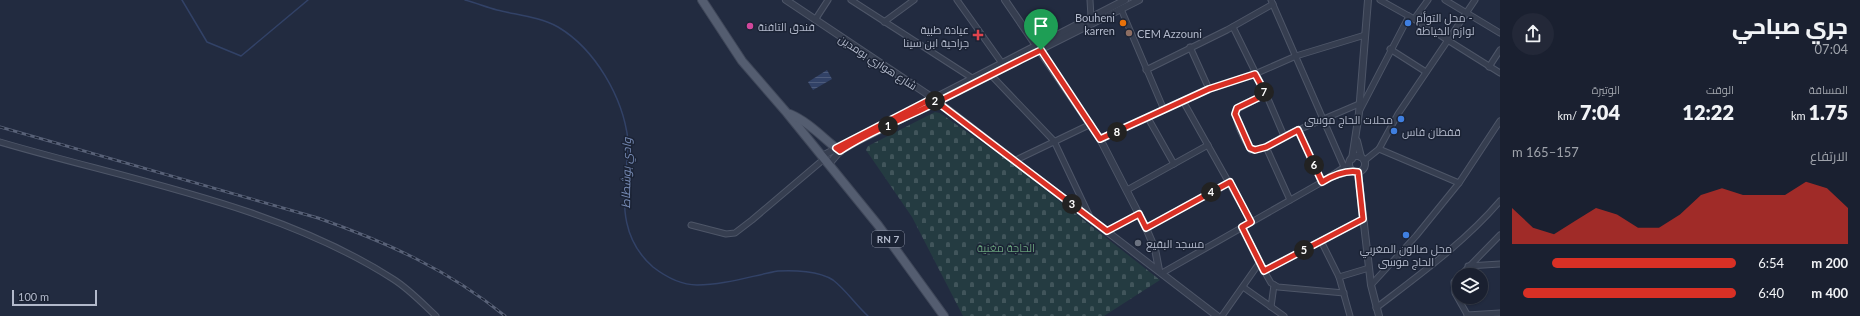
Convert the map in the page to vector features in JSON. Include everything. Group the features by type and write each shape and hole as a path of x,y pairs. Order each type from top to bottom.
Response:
{"main road":[{"name":"RN 7","path":"702,0 742,61 787,113 878,225 944,316"},
{"path":"787,113 804,122 838,149"}],"street":[{"name":"شارع هواري بومدين","path":"786,0 935,100 1016,160 1217,316"},
{"path":"815,20 828,0"},
{"path":"851,0 972,78"},
{"path":"884,22 914,0"},
{"path":"957,0 1003,65"},
{"path":"1005,0 1100,139 1146,228 1155,250 1160,271 1322,182 1356,157 1362,159 1379,149 1395,120 1475,0"},
{"path":"1090,0 1092,20"},
{"path":"935,100 972,78 1039,48 1092,20 1125,0"},
{"path":"1092,20 1121,9 1139,0"},
{"path":"1348,163 1356,137 1359,113 1368,0"},
{"path":"1380,0 1412,17 1500,73"},
{"path":"1359,113 1390,49 1412,17 1428,0"},
{"path":"1445,0 1500,33"},
{"path":"1146,70 1232,27 1272,2 1323,119 1348,163 1355,171 1363,219 1371,285 1379,316"},
{"path":"1121,9 1164,110"},
{"path":"1232,27 1266,94 1284,136"},
{"path":"1100,139 1209,89 1255,74 1296,56 1365,35"},
{"path":"1190,48 1209,89"},
{"path":"1390,49 1426,72"},
{"path":"1489,66 1500,50"},
{"path":"690,225 726,234 735,233 838,149 990,74 1003,65"},
{"path":"990,74 1054,141 1091,219"},
{"path":"1266,94 1237,108 1235,114 1251,150 1266,147 1284,136 1359,104"},
{"path":"1183,101 1230,182 1251,222"},
{"path":"1148,118 1174,164"},
{"path":"1371,285 1416,236 1459,183 1500,121"},
{"path":"1016,160 1091,124"},
{"path":"1298,130 1322,182"},
{"path":"1330,177 1364,168 1356,137"},
{"path":"0,142 182,192 290,227 352,256 392,279 436,316"},
{"path":"1127,190 1208,145"},
{"path":"1266,147 1290,200"},
{"path":"825,159 838,149"},
{"path":"1379,149 1459,183"},
{"path":"1146,228 1230,182"},
{"path":"1376,308 1436,262 1487,217 1500,201"},
{"path":"1107,231 1139,214"},
{"path":"1264,271 1363,219"},
{"path":"1242,227 1264,271 1274,285 1271,307"},
{"path":"1500,234 1468,266 1453,285 1455,293 1467,316 1500,313"},
{"path":"1321,241 1339,277 1350,316"},
{"path":"1222,316 1260,262"},
{"path":"1468,266 1500,264"},
{"path":"1339,277 1369,268"},
{"path":"1274,285 1344,293"},
{"path":"1243,287 1282,316"}],"green space":[{"name":"الحاجة مغنية","path":"935,112 940,113 1011,163 1160,280 1104,316 963,316 912,217 866,150 868,146"}],"water":[{"path":"827,70 832,79 813,90 808,82"}],"waterway":[{"name":"وادي بوشطاط","path":"182,0 207,42 241,56 308,0"},
{"name":"وادي بوشطاط","path":"465,0 497,10 536,19 558,27 571,36 595,61 613,91 625,124 628,140 628,155 624,197 630,235 643,257 653,267 674,280 691,285 707,285 727,282 778,271 814,273 833,280 868,316"}],"railway":[{"path":"0,127 318,218 343,227 392,247 439,271 462,285 505,316"}],"place":[{"name":"Bouheni karren","path":"1123,23"},
{"name":"محل التوأم - لوازم الخياطة","path":"1408,23"},
{"name":"فندق التافنة","path":"750,26"},
{"name":"CEM Azzouni","path":"1129,33"},
{"name":"عيادة طبية جراحية ابن سينا","path":"978,35"},
{"name":"محلات الحاج موسى","path":"1401,119"},
{"name":"قفطان فاس","path":"1394,131"},
{"name":"محل صالون المغربي الحاج موسى","path":"1406,235"},
{"name":"مسجد البقيع","path":"1138,243"}],"route":[{"path":"1041,50 1004,67 975,83 947,96 937,102 840,151 836,148 933,98 937,102 1016,160 1107,231 1139,214 1146,228 1230,182 1251,222 1242,227 1264,271 1363,219 1358,172 1352,171 1330,177 1322,182 1298,130 1284,136 1266,147 1251,150 1235,114 1237,108 1266,94 1255,74 1209,89 1100,139 1041,50"}]}
